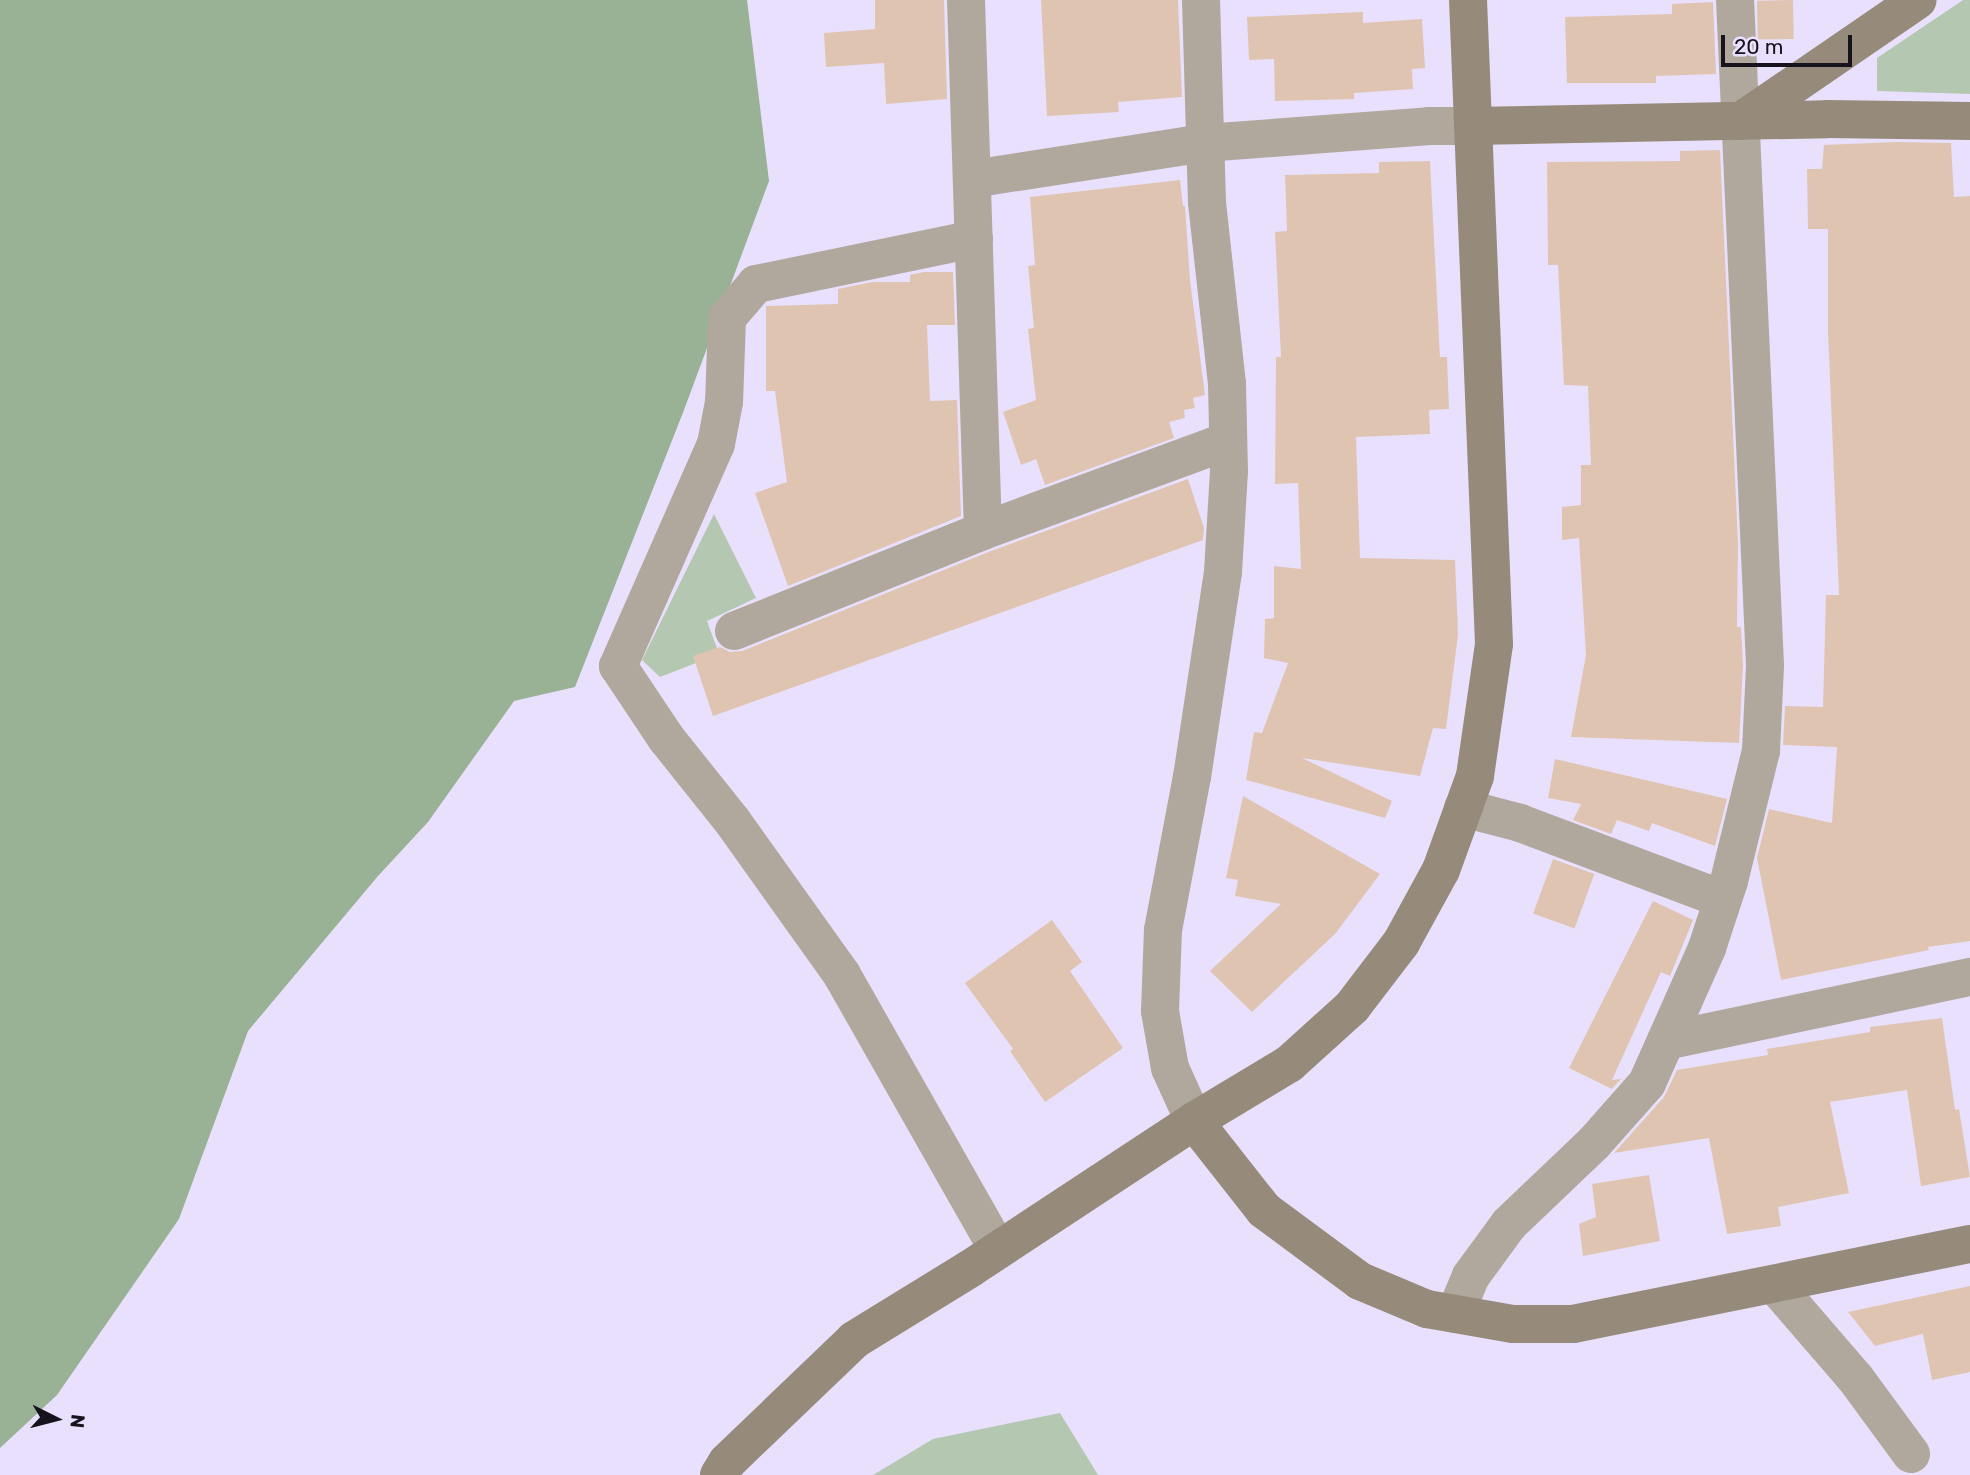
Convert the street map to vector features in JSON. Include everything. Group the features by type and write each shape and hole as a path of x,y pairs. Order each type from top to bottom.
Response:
{"street":[{"path":"966,0 983,531"},
{"path":"1200,0 1207,202 1227,384 1229,472 1223,572 1192,776 1163,930 1160,1010 1170,1068 1194,1121 1264,1210 1360,1281 1427,1309 1513,1324 1573,1324 1970,1244"},
{"path":"719,1475 727,1462 854,1340 998,1250 1194,1121 1289,1064 1352,1007 1401,943 1441,870 1475,776 1494,644 1468,0"},
{"path":"1455,1314 1471,1276 1509,1224 1594,1143 1647,1083 1707,948 1760,751 1765,665 1735,0"},
{"path":"1741,121 1918,0"},
{"path":"972,179 1205,143 1429,126 1741,121 1970,121"},
{"path":"974,239 756,284 727,318 724,402 716,444 618,666 666,738 733,822 842,975 998,1250"},
{"path":"734,631 983,531 1228,441"},
{"path":"1463,808 1520,823 1722,900"},
{"path":"1666,1041 1970,977"},
{"path":"1774,1284 1856,1379 1911,1454"}],"green space":[{"path":"0,0 747,0 769,181 684,410 575,687 514,701 428,822 378,876 248,1031 179,1219 57,1395 0,1448"},
{"path":"1963,0 1970,0 1970,94 1877,91 1877,58"},
{"path":"714,514 756,598 707,621 719,654 660,677 642,660"},
{"path":"1060,1413 1098,1475 873,1475 933,1439"}],"building":[{"path":"875,0 944,0 947,99 886,104 884,63 826,67 824,33 875,29"},
{"path":"1041,0 1178,0 1182,97 1118,102 1119,112 1047,116"},
{"path":"1793,0 1794,39 1758,40 1757,1"},
{"path":"1713,2 1716,74 1656,76 1656,83 1567,83 1565,17 1672,14 1672,4"},
{"path":"1363,12 1363,23 1422,19 1425,68 1412,69 1413,89 1354,93 1354,99 1275,101 1274,59 1249,60 1247,17"},
{"path":"1951,143 1954,197 1970,196 1970,941 1928,947 1929,950 1781,980 1757,858 1769,809 1832,823 1837,747 1783,745 1785,706 1823,707 1826,595 1839,595 1828,331 1828,229 1808,229 1807,169 1822,169 1824,145"},
{"path":"1720,150 1738,543 1737,627 1741,627 1743,665 1739,743 1571,737 1586,655 1579,538 1562,540 1562,507 1581,505 1581,465 1591,465 1588,386 1564,385 1558,265 1548,265 1547,162 1680,161 1680,151"},
{"path":"1430,161 1440,357 1447,357 1449,409 1429,410 1430,434 1356,437 1360,558 1455,560 1458,635 1446,729 1433,728 1420,776 1302,758 1392,801 1385,818 1246,780 1254,732 1262,733 1288,663 1264,658 1265,619 1274,618 1274,566 1301,569 1298,483 1275,484 1276,357 1281,357 1275,232 1287,231 1285,175 1379,173 1379,162"},
{"path":"1180,180 1205,395 1193,398 1195,408 1184,410 1185,418 1169,422 1174,438 1045,485 1036,459 1021,465 1003,412 1036,400 1028,329 1034,328 1028,266 1035,265 1030,197"},
{"path":"953,272 955,325 927,325 930,401 957,400 961,516 788,586 755,493 787,482 775,391 766,391 766,306 838,304 838,289 872,282 910,282 910,275"},
{"path":"1188,479 1204,528 1203,540 713,716 693,656 720,647 730,652 742,651 991,551"},
{"path":"1555,759 1727,799 1715,846 1652,823 1649,831 1617,820 1611,834 1573,820 1581,804 1548,798"},
{"path":"1243,796 1380,874 1336,933 1252,1012 1210,971 1281,904 1235,896 1238,880 1226,878"},
{"path":"1553,859 1594,874 1575,929 1533,914"},
{"path":"1653,901 1693,920 1670,976 1661,972 1612,1080 1621,1079 1612,1089 1569,1068"},
{"path":"1052,920 1082,962 1070,971 1123,1048 1045,1102 1010,1051 1013,1049 965,983"},
{"path":"1942,1018 1955,1110 1959,1109 1970,1177 1921,1186 1907,1090 1830,1102 1849,1193 1778,1207 1781,1226 1727,1234 1709,1138 1614,1153 1664,1097 1677,1070 1768,1055 1767,1049 1870,1032 1870,1027"},
{"path":"1649,1175 1660,1241 1583,1256 1579,1224 1596,1217 1592,1184"},
{"path":"1970,1286 1970,1372 1932,1380 1923,1334 1875,1346 1848,1312"}]}
